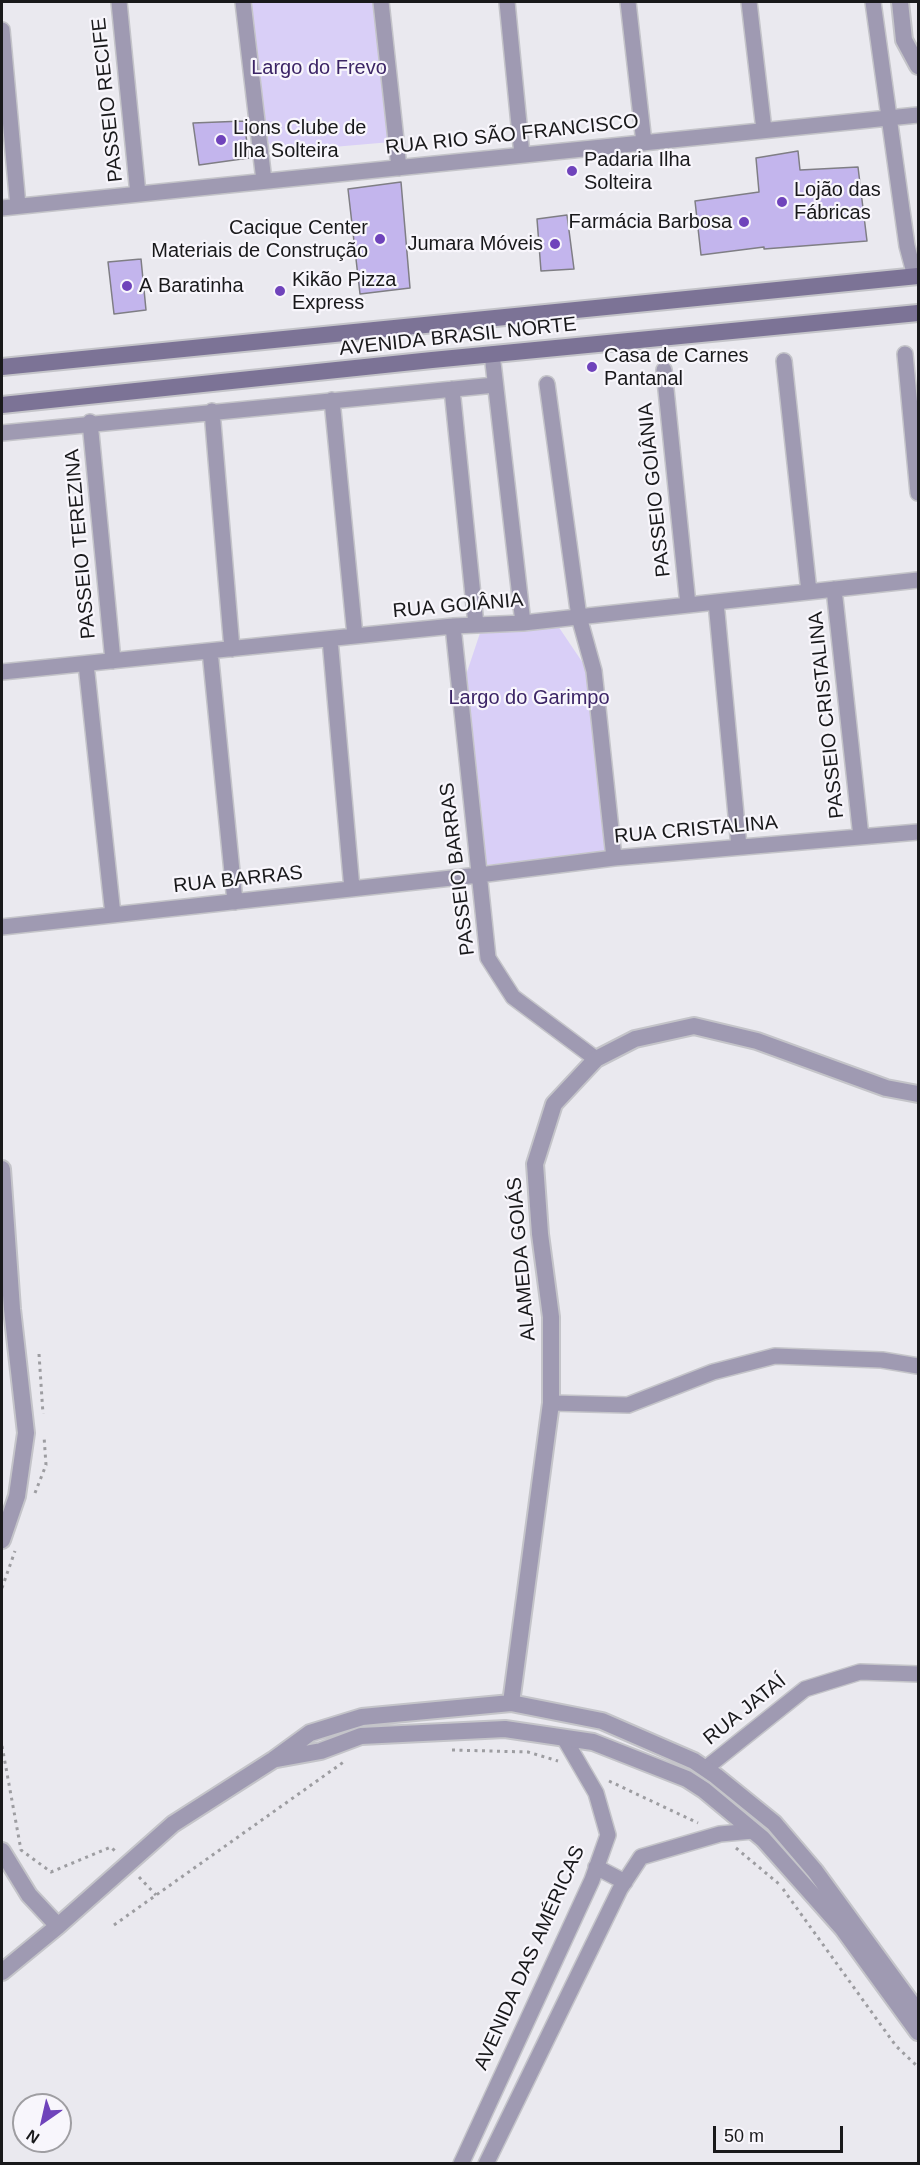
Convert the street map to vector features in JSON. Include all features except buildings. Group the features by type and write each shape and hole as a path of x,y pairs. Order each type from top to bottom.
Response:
{"main road":[{"name":"AVENIDA BRASIL NORTE","path":"2,367 917,276"},
{"name":"AVENIDA BRASIL NORTE","path":"2,405 918,313"}],"street":[{"name":"PASSEIO RECIFE","path":"119,2 138,194"},
{"path":"243,2 264,181"},
{"path":"381,2 399,168"},
{"path":"507,2 522,155"},
{"path":"628,2 644,143"},
{"path":"749,2 764,130"},
{"path":"873,2 907,246 917,276"},
{"path":"900,2 904,40 918,66"},
{"path":"2,30 18,206"},
{"name":"RUA RIO SÃO FRANCISCO","path":"2,208 918,115"},
{"path":"492,354 523,623"},
{"path":"905,354 918,493"},
{"path":"784,361 808,592"},
{"name":"PASSEIO GOIÂNIA","path":"664,370 688,605"},
{"path":"547,384 579,617 594,671 614,858"},
{"path":"2,433 90,422 495,385"},
{"path":"452,389 476,625"},
{"path":"332,400 355,636"},
{"path":"212,411 232,649"},
{"name":"PASSEIO TEREZINA","path":"90,422 113,661"},
{"name":"RUA GOIÂNIA","path":"2,672 453,626 523,623 918,580"},
{"name":"PASSEIO CRISTALINA","path":"834,590 861,837"},
{"path":"716,602 739,847"},
{"name":"PASSEIO BARRAS","path":"453,626 488,958 513,997 596,1059"},
{"path":"330,639 352,889"},
{"path":"210,651 235,902"},
{"path":"86,663 112,915"},
{"name":"RUA CRISTALINA","path":"479,875 614,858 918,832"},
{"name":"RUA BARRAS","path":"2,927 479,875"},
{"name":"ALAMEDA GOIÁS","path":"512,1703 551,1403 550,1317 540,1234 536,1164 554,1104 596,1059 635,1039 694,1026 758,1041 886,1088 918,1094"},
{"path":"2,1168 7,1310 26,1433 17,1496 2,1540"},
{"path":"551,1403 628,1405 713,1372 775,1356 882,1360 918,1366"},
{"name":"RUA JATAÍ","path":"706,1768 805,1689 860,1672 918,1674"},
{"path":"2,1972 58,1926 173,1824 273,1760 310,1733 362,1717 512,1703 602,1721 706,1768 766,1816 781,1831 815,1871 918,2012"},
{"path":"273,1760 321,1751 361,1736 505,1729 593,1742 687,1779 704,1790 763,1839 843,1929 918,2032"},
{"name":"AVENIDA DAS AMÉRICAS","path":"461,2163 596,1867 608,1835 596,1793 564,1738"},
{"path":"486,2163 625,1882 641,1857 720,1834 753,1831"},
{"path":"2,1851 29,1895 58,1926"},
{"path":"596,1867 625,1882"}],"path":[{"path":"2,1746 21,1850 51,1872 111,1847 156,1895"},
{"path":"446,1750 528,1752 581,1768 720,1834 781,1887 896,2046 918,2067"},
{"path":"114,1925 346,1761"}],"green space":[{"name":"Largo do Frevo","path":"248,2 376,2 391,142 275,152 263,134"},
{"name":"Largo do Garimpo","path":"558,626 589,672 607,853 486,865 465,678 480,633"}],"place":[{"name":"Lions Clube de Ilha Solteira","path":"221,140"},
{"name":"Padaria Ilha Solteira","path":"572,171"},
{"name":"Lojão das Fábricas","path":"782,202"},
{"name":"Farmácia Barbosa","path":"744,222"},
{"name":"Cacique Center Materiais de Construção","path":"380,239"},
{"name":"Jumara Móveis","path":"555,244"},
{"name":"A Baratinha","path":"127,286"},
{"name":"Kikão Pizza Express","path":"280,291"},
{"name":"Casa de Carnes Pantanal","path":"592,367"}]}
